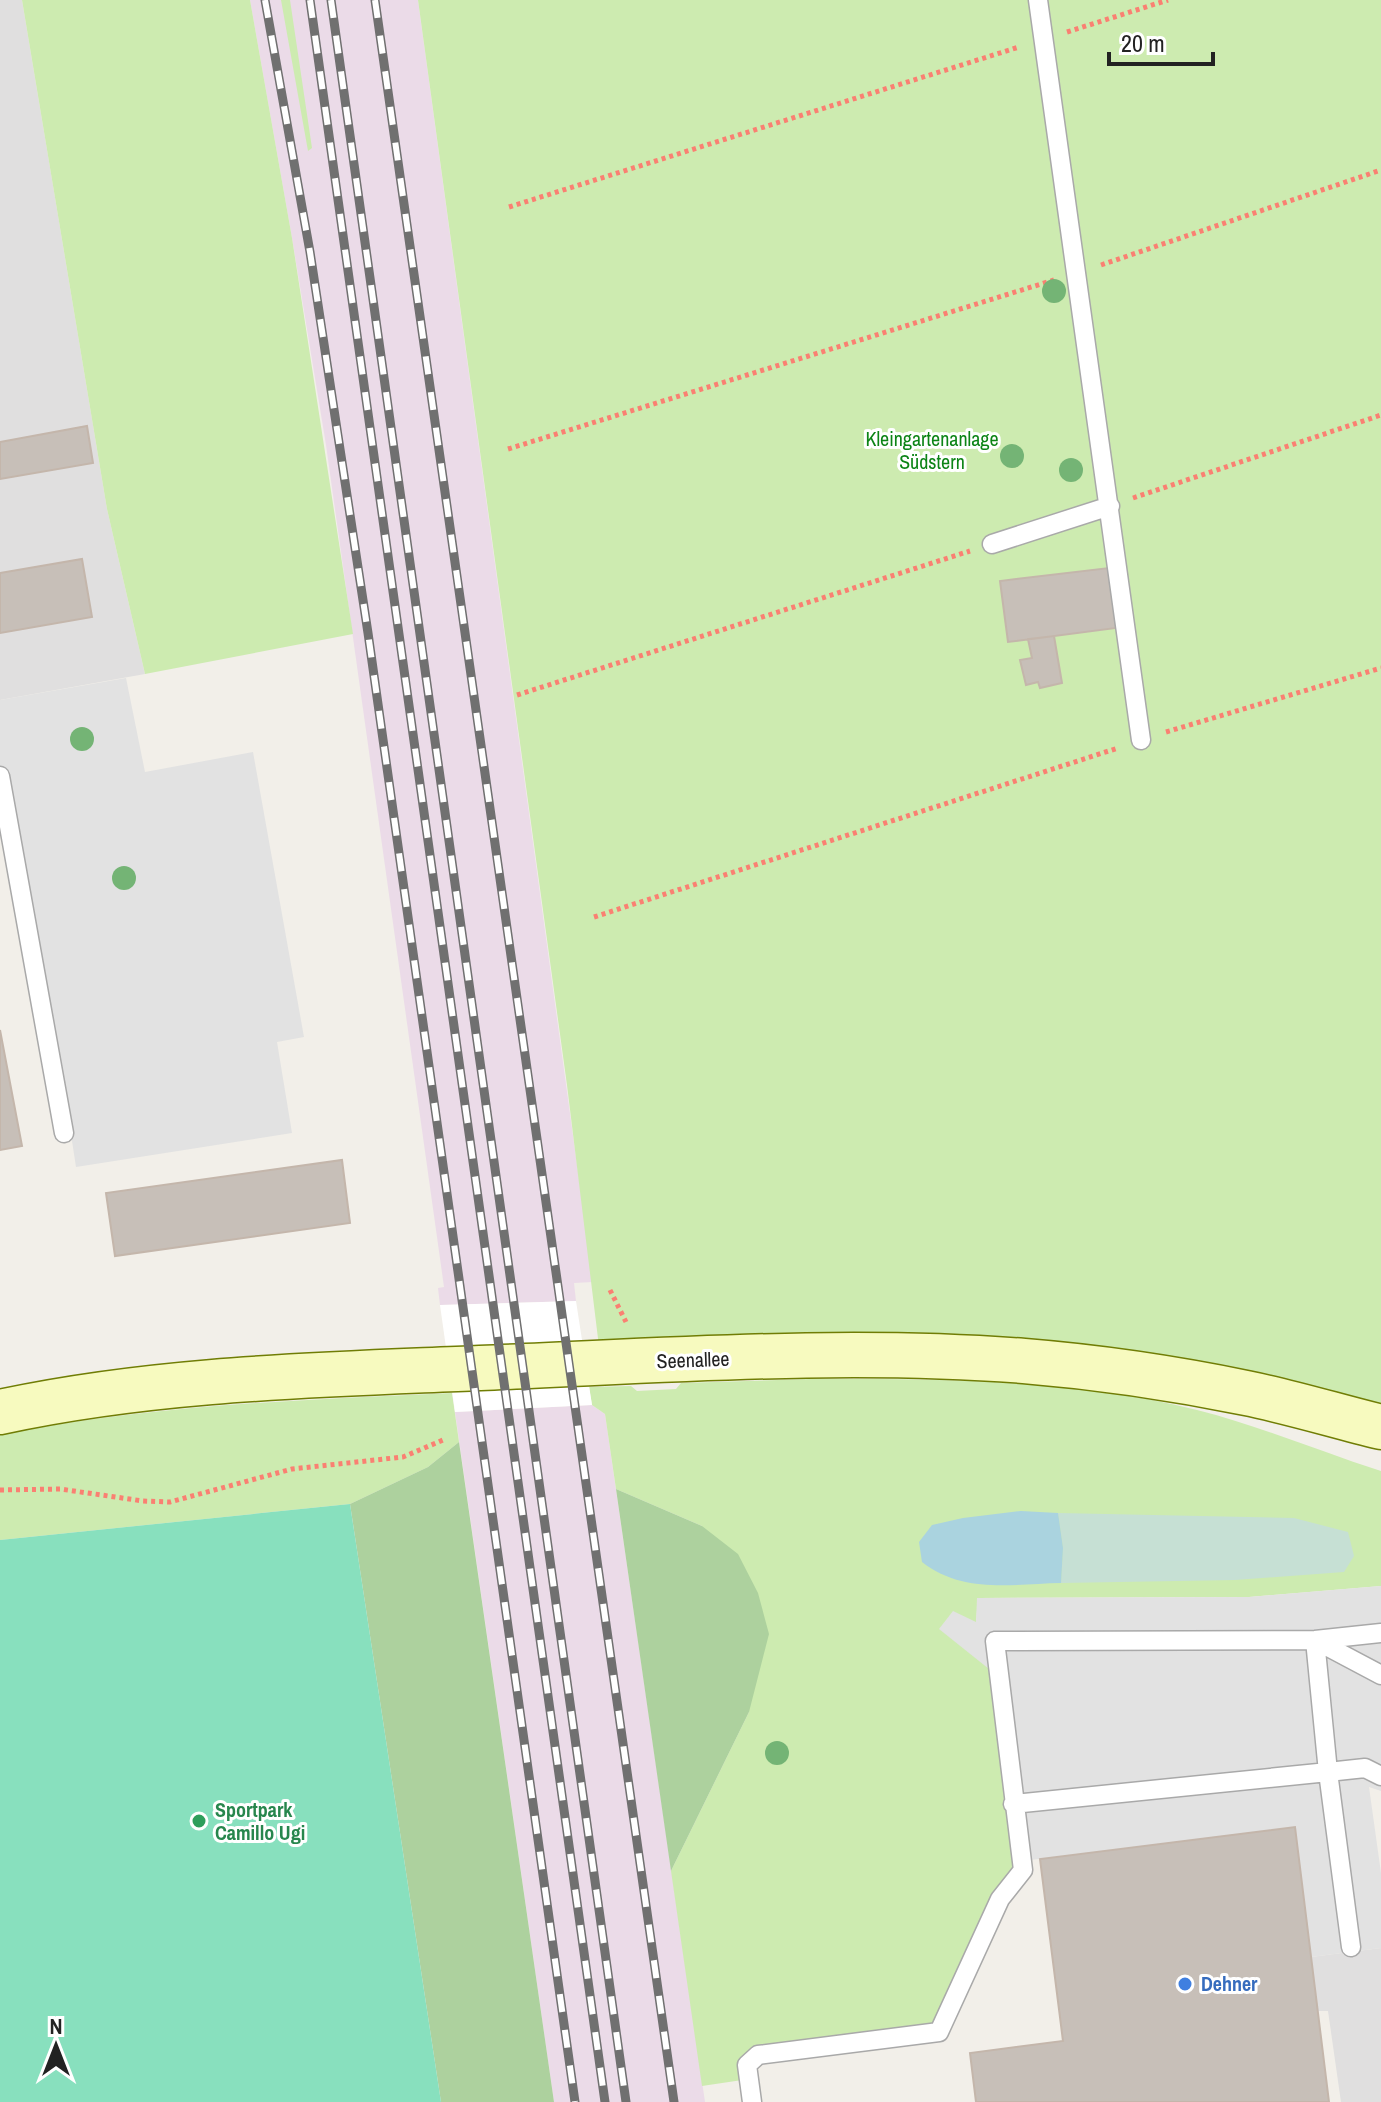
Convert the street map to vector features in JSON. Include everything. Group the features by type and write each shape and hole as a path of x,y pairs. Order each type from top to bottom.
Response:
{"main road":[{"name":"Seenallee","path":"0,1412 150,1388 278,1378 702,1359 919,1355 1026,1362 1141,1375 1245,1393 1381,1427"}],"lane":[{"path":"1038,0 1141,740"},
{"path":"992,544 1110,506"},
{"path":"0,776 64,1133"},
{"path":"752,2102 747,2065 758,2055 939,2032 1000,1899 1023,1870 995,1641 1315,1640 1381,1633"},
{"path":"1315,1640 1381,1675"},
{"path":"1315,1640 1328,1772 1351,1947"},
{"path":"1013,1804 1365,1768 1381,1776"}],"path":[{"path":"509,207 1168,0"},
{"path":"508,449 1076,273 1381,170"},
{"path":"1110,506 1381,415"},
{"path":"517,695 964,553"},
{"path":"594,917 1141,740 1381,668"},
{"path":"610,1290 630,1330"},
{"path":"0,1490 60,1489 170,1502 292,1469 403,1457 443,1440"}],"shaded area":[{"path":"0,0 22,0 107,509 145,674 0,700"},
{"path":"250,0 418,0 593,1282 574,1283 576,1301 440,1305 438,1288 444,1287 326,445"},
{"path":"126,678 145,772 253,752 304,1037 277,1042 292,1133 76,1167 72,1141 64,1133 0,776 0,700"},
{"path":"592,1405 605,1414 705,2102 554,2102 455,1412"},
{"path":"1381,1586 1381,1791 1369,1787 1381,1873 1381,1948 1311,1957 1294,1827 1022,1861 999,1677 939,1629 953,1611 976,1622 977,1598 1249,1597"},
{"path":"1381,1948 1381,2102 1341,2102 1328,2011 1318,2011 1311,1957"}],"green space":[{"path":"22,0 250,0 292,238 353,634 145,674 107,509"},
{"path":"281,0 290,0 312,148 308,151"},
{"name":"Kleingartenanlage Südstern","path":"418,0 1381,0 1381,1427 1141,1375 601,1363 567,1085"},
{"path":"810,1379 1005,1382 1149,1399 1220,1416 1381,1471 1381,1586 1249,1597 978,1598 976,1622 999,1677 1023,1870 939,2032 758,2055 749,2079 702,2086 671,1871 749,1712 702,1526 616,1489 605,1414 592,1405 589,1387 631,1386 637,1391 676,1389 681,1383"},
{"path":"452,1393 459,1442 428,1467 350,1504 0,1540 0,1435 168,1410"},
{"path":"459,1442 554,2102 441,2102 350,1504 428,1467"},
{"path":"616,1489 702,1526 738,1554 758,1593 769,1634 749,1712 671,1871"},
{"name":"Sportpark Camillo Ugi","path":"350,1504 441,2102 0,2102 0,1540"},
{"path":"1058,1513 1294,1518 1348,1532 1354,1556 1344,1572 1235,1580 1061,1583 1063,1548"}],"water":[{"path":"1021,1511 1058,1513 1063,1548 1061,1583 971,1583 954,1579 922,1562 919,1542 932,1525"}],"pier":[{"path":"576,1301 592,1405 455,1412 440,1305"}],"building":[{"path":"87,426 93,463 0,479 0,442"},
{"path":"82,559 92,617 0,633 0,573"},
{"path":"1109,568 1116,628 1008,642 1000,581"},
{"path":"1054,636 1062,683 1040,688 1038,682 1026,685 1020,660 1032,658 1028,639"},
{"path":"0,1030 22,1146 0,1150"},
{"path":"342,1160 350,1223 115,1256 106,1193"},
{"name":"Dehner","path":"1295,1827 1329,2102 976,2102 970,2053 1063,2041 1040,1859"}],"railway":[{"path":"265,0 310,252 368,633 575,2102"},
{"path":"310,0 605,2102"},
{"path":"331,0 626,2102"},
{"path":"375,0 674,2102"}],"place":[{"name":"Sportpark Camillo Ugi","path":"199,1821"},
{"name":"Dehner","path":"1185,1984"}]}
